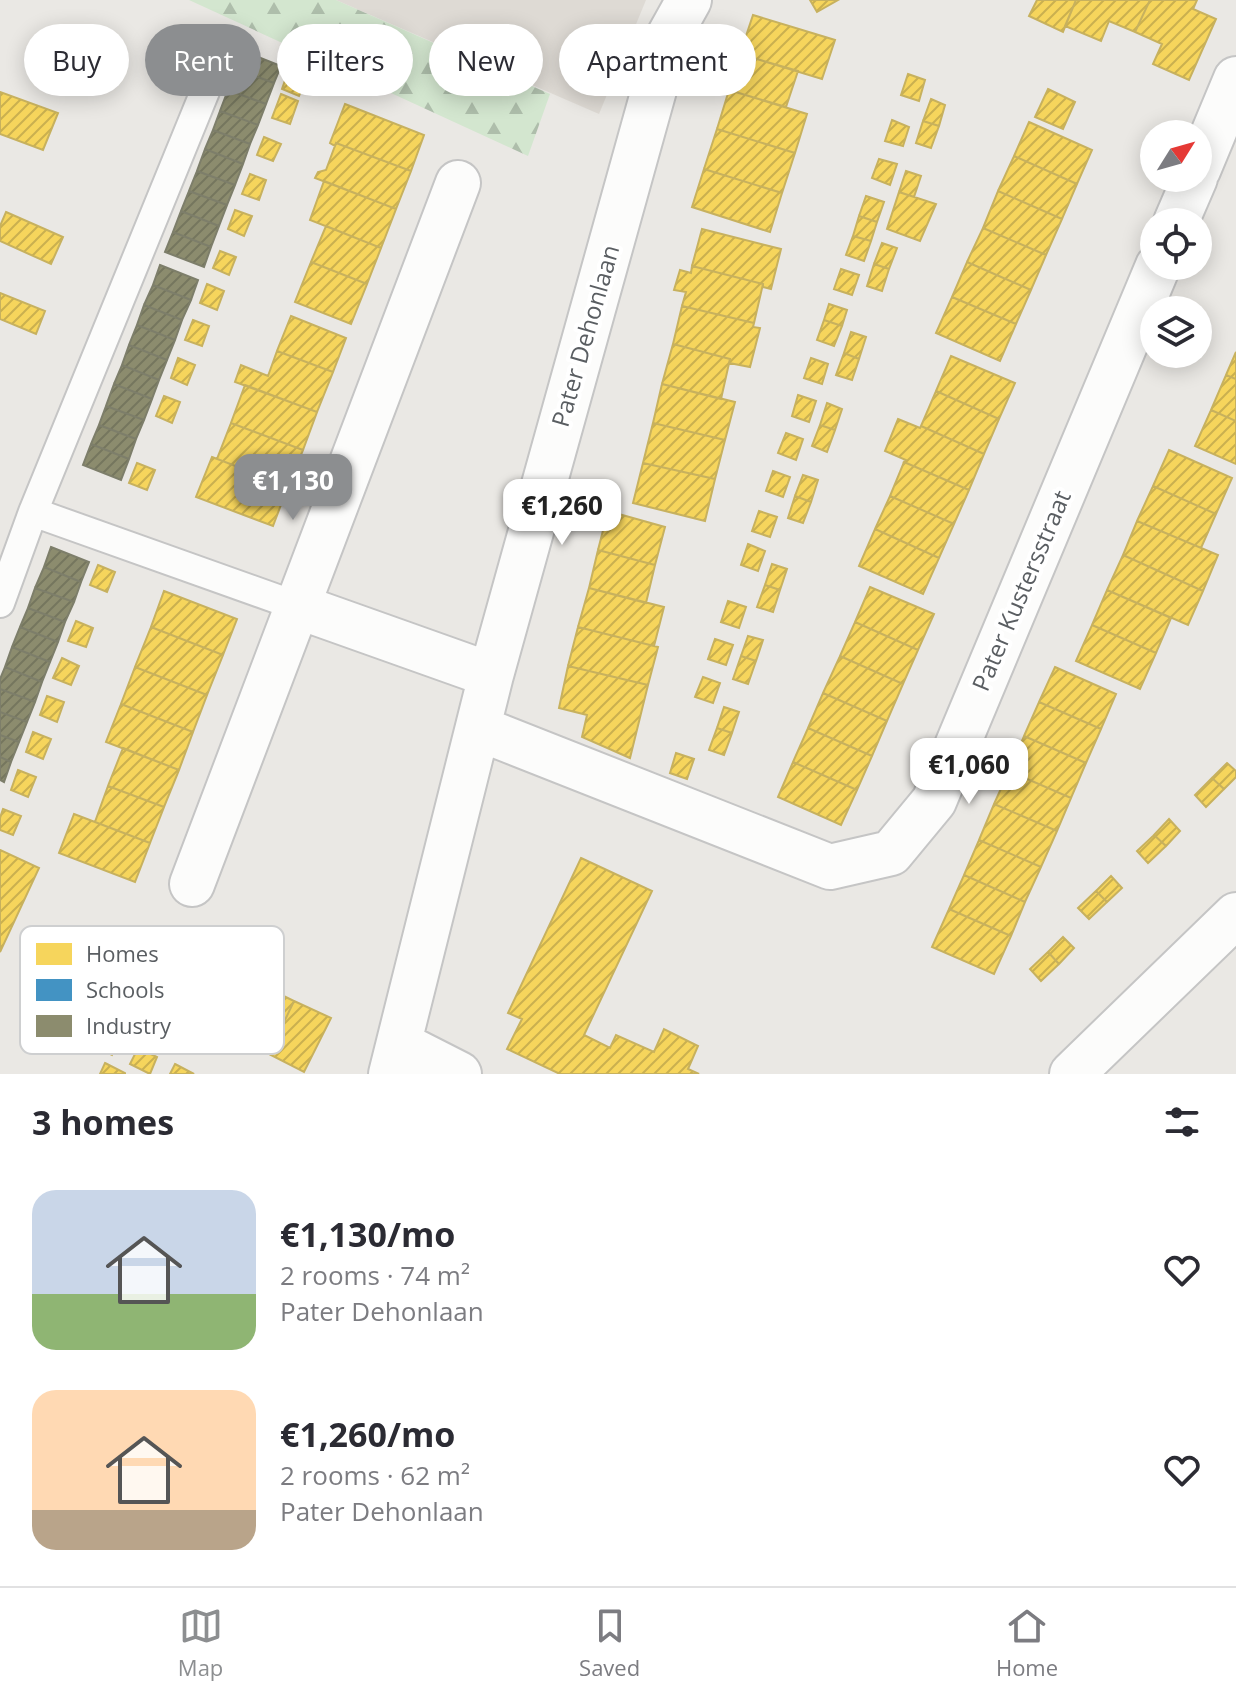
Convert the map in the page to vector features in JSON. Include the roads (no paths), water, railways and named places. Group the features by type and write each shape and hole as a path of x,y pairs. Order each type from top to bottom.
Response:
{"street":[{"name":"Pater Dehonlaan","path":"395,1059 491,675 669,36 689,0"},
{"path":"1212,136 1236,79"},
{"path":"192,884 458,183"},
{"name":"Pater Kustersstraat","path":"478,728 830,867 891,853 934,801 1152,280"},
{"path":"297,606 491,675"},
{"path":"1072,1074 1236,915"},
{"path":"395,1059 459,1074"}],"lane":[{"path":"0,603 33,512 203,96"},
{"path":"33,512 297,606"}]}
